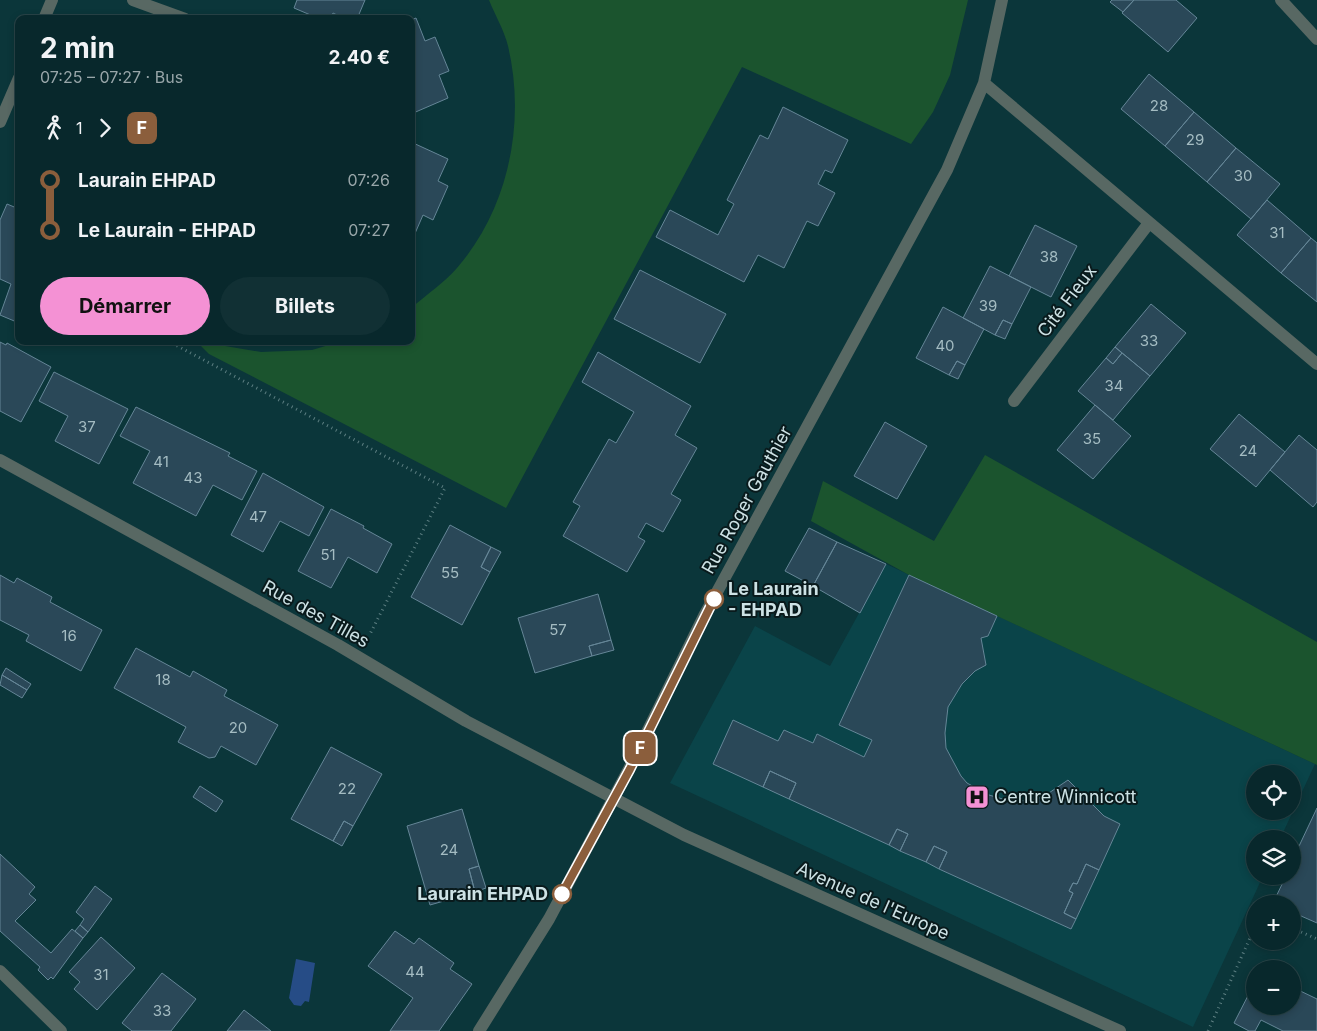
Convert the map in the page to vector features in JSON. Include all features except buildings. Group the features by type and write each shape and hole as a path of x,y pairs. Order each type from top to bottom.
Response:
{"street":[{"path":"46,15 52,0"},
{"path":"133,0 174,15"},
{"name":"Rue Roger Gauthier","path":"479,1031 530,952 614,798 706,614 947,170 984,83 1002,0"},
{"path":"1281,0 1317,39"},
{"path":"984,83 1317,364"},
{"path":"0,122 15,87"},
{"name":"Cité Fieux","path":"1014,401 1149,223"},
{"name":"Rue des Tilles","path":"0,460 358,657 466,721 614,798"},
{"name":"Avenue de l'Europe","path":"614,798 684,835 1120,1031"},
{"path":"0,971 60,1031"}],"path":[{"path":"176,345 445,488 358,657"},
{"path":"1301,932 1317,939"},
{"path":"1208,1031 1246,947"}],"shaded area":[{"name":"Centre Winnicott","path":"886,564 1315,764 1301,794 1301,765 1246,765 1246,820 1289,820 1284,830 1246,830 1246,885 1259,885 1254,895 1246,895 1246,913 1193,1027 670,783 755,626 830,666"}],"green space":[{"path":"489,0 968,0 950,75 933,112 911,144 742,67 506,508 209,354 200,345 220,345 261,352 312,350 329,345 415,345 415,305 457,268 475,244 489,219 501,191 509,163 515,104 513,75 508,46"},
{"path":"985,455 1317,642 1317,765 909,575 811,521 823,481 934,541"}],"water":[{"path":"296,959 315,963 309,1002 305,1001 301,1006 294,1005 289,998"}],"bus line":[{"name":"F","path":"562,894 630,769 714,599"}],"place":[{"name":"Le Laurain - EHPAD","path":"714,599"},
{"name":"Centre Winnicott","path":"977,797"},
{"name":"Laurain EHPAD","path":"562,894"}]}
